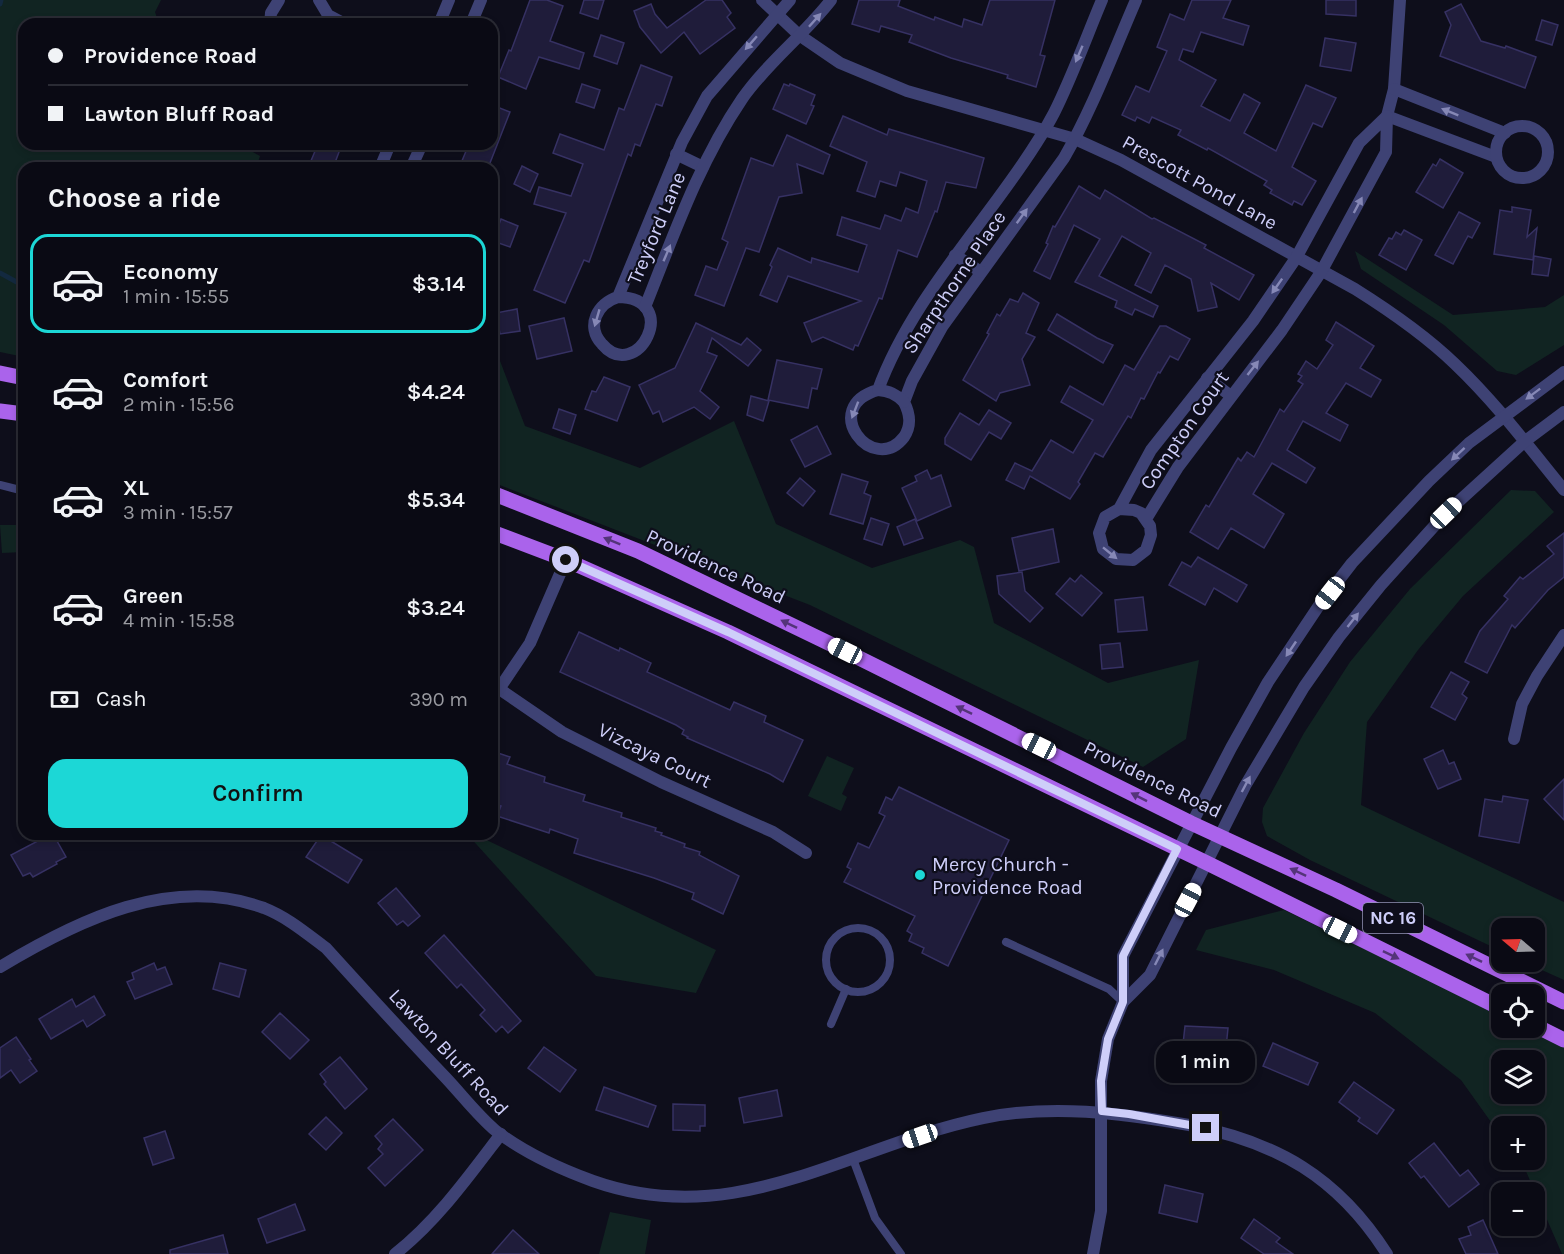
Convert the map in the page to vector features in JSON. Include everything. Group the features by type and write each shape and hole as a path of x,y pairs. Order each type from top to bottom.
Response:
{"main road":[{"path":"0,373 18,377"},
{"path":"0,411 18,413"},
{"name":"Providence Road","path":"498,495 638,551 856,656 1191,823 1336,890 1564,1002"},
{"name":"NC 16","path":"498,534 566,560 739,637 1207,863 1491,1004"},
{"path":"1545,1030 1564,1040"}],"street":[{"path":"271,18 279,0"},
{"path":"319,0 327,18"},
{"path":"442,18 449,0"},
{"path":"474,18 482,0"},
{"name":"Prescott Pond Lane","path":"762,0 799,35 838,62 907,91 1075,139 1131,165 1388,310 1455,363 1564,490"},
{"name":"Treyford Lane","path":"790,0 707,96 676,154 618,297 602,305 596,314 594,331 598,340 612,352 631,353 646,342 651,324 650,315 645,307 703,167 743,98 799,35 813,23 831,0"},
{"name":"Sharpthorne Place","path":"1102,0 1060,100 1045,129 1012,180 929,293 902,339 878,390 861,398 855,405 852,424 860,441 868,446 887,448 903,438 910,420 904,402 912,381 942,327 1064,158 1075,139 1136,0"},
{"name":"Compton Court","path":"1387,116 1359,143 1296,258 1253,321 1151,450 1119,509 1105,517 1099,533 1103,549 1116,559 1132,560 1146,550 1151,535 1146,519 1178,467 1282,330 1321,272 1386,152 1387,116 1394,89 1400,0"},
{"path":"1394,89 1504,133"},
{"path":"1387,116 1496,156"},
{"path":"1519,127 1535,130 1545,142 1547,158 1533,176 1517,178 1503,171 1496,156 1497,144 1504,133 1519,127"},
{"path":"676,154 703,167"},
{"path":"956,255 981,272"},
{"path":"618,297 637,300 645,307"},
{"path":"1093,1254 1101,1210 1101,1081 1108,1039 1123,1002 1123,956 1177,849 1268,682 1318,607 1339,581 1429,481 1469,443 1564,372"},
{"path":"1207,378 1232,396"},
{"path":"878,390 897,395 904,402"},
{"path":"1123,1002 1150,975 1245,786 1274,734 1339,637 1423,537 1470,489 1524,442 1564,412"},
{"path":"1119,509 1134,510 1146,519"},
{"path":"498,684 530,643 566,560"},
{"path":"1514,739 1522,704 1564,635"},
{"name":"Vizcaya Court","path":"498,688 562,732 661,782 773,832 806,853"},
{"name":"Lawton Bluff Road","path":"0,967 43,941 93,917 131,905 169,898 220,898 263,908 302,930 326,948 495,1130 558,1167 596,1182 636,1193 676,1197 717,1197 770,1187 938,1130 984,1118 1032,1111 1102,1111 1225,1132 1269,1148 1294,1161 1324,1182 1352,1207 1387,1254"},
{"path":"395,1254 421,1232 501,1134"}],"lane":[{"path":"0,485 18,490"},
{"path":"855,928 866,929 883,940 888,949 890,959 888,970 884,979 866,991 856,992 846,989 837,984 831,976 827,966 827,955 836,937 855,928"},
{"path":"1006,942 1109,989 1123,1002"},
{"path":"831,1024 846,989"},
{"path":"853,1160 875,1218 901,1254"}],"green space":[{"path":"0,0 161,0 155,12 157,18 18,18 18,150 249,150 260,156 258,162 18,162 18,356 0,352"},
{"path":"1355,251 1453,315 1545,307 1564,295 1564,345 1516,375 1497,371 1444,325 1361,269"},
{"path":"498,356 525,426 640,468 734,421 776,524 872,568 960,540 974,547 994,623 1108,683 1199,660 1186,739 1143,767 810,605 498,484"},
{"path":"1511,490 1535,491 1554,512 1463,596 1418,650 1367,722 1361,805 1564,902 1564,980 1545,971 1545,918 1491,918 1491,946 1310,860 1267,836 1262,822 1263,808 1304,733 1350,662 1410,589"},
{"path":"0,525 18,525 18,552 2,553"},
{"path":"827,756 854,768 842,794 847,797 841,811 808,796"},
{"path":"472,840 487,840 716,950 696,993 596,976"},
{"path":"1284,910 1491,1010 1491,1038 1545,1038 1545,1036 1564,1045 1564,1254 1545,1215 1545,1182 1531,1182 1525,1170 1545,1170 1545,1116 1491,1116 1491,1122 1461,1080 1375,1013 1274,970 1196,950 1206,930"},
{"path":"610,1212 651,1220 645,1254 599,1254"}],"building":[{"path":"530,0 547,0 563,6 550,41 584,53 579,69 539,57 526,89 498,77 509,50 511,51"},
{"path":"584,0 604,0 598,19 580,13"},
{"path":"706,0 722,0 731,13 727,17 735,28 700,54 684,32 661,53 640,27 634,11 651,4 655,14 667,28"},
{"path":"859,0 900,0 898,6 934,20 935,17 962,27 964,19 982,25 990,0 1055,0 1040,55 1045,56 1036,87 1007,78 1008,75 951,58 909,42 912,35 881,26 879,32 852,24"},
{"path":"1192,0 1231,0 1223,18 1249,26 1243,45 1201,32 1193,52 1183,49 1179,60 1216,80 1201,106 1230,121 1244,94 1260,103 1244,133 1276,151 1306,85 1336,98 1322,127 1313,123 1292,167 1316,181 1302,205 1294,201 1292,205 1270,193 1272,190 1264,185 1267,181 1208,148 1207,150 1178,135 1181,130 1152,117 1149,123 1137,117 1135,121 1122,115 1136,86 1149,92 1167,51 1157,47 1170,14 1184,20"},
{"path":"1326,0 1356,0 1356,16 1326,14"},
{"path":"1461,4 1481,41 1505,48 1506,46 1536,57 1525,88 1440,56 1451,25 1445,12"},
{"path":"1542,20 1558,25 1552,45 1536,40"},
{"path":"601,35 624,43 617,64 594,56"},
{"path":"1325,38 1356,43 1351,71 1320,66"},
{"path":"641,65 672,77 662,106 656,104 640,146 635,144 631,156 628,154 589,262 584,260 565,303 534,290 566,213 534,204 539,187 571,196 583,164 553,153 560,134 604,150 619,108 624,110"},
{"path":"582,84 600,90 594,108 576,102"},
{"path":"784,84 789,86 790,84 815,95 811,105 814,106 806,124 773,109"},
{"path":"498,107 510,112 498,143"},
{"path":"843,116 887,135 889,129 984,158 976,188 946,182 937,212 935,211 917,257 898,250 882,299 879,298 858,346 855,345 853,350 823,337 812,342 804,323 861,301 788,276 777,302 760,295 778,248 811,263 812,258 858,272 867,245 837,235 842,217 880,229 885,215 901,221 906,208 918,213 927,181 900,172 896,186 880,181 875,197 857,191 867,162 830,146"},
{"path":"787,135 830,155 823,174 797,164 802,193 779,197 759,252 746,248 724,306 695,295 706,266 717,270 728,242 722,239 751,158 773,166"},
{"path":"316,150 340,150 335,162 310,162"},
{"path":"466,150 495,150 490,162 462,162"},
{"path":"1440,159 1463,173 1443,208 1416,192 1433,164 1436,166"},
{"path":"522,166 538,174 530,192 514,184"},
{"path":"1079,186 1100,199 1105,190 1152,219 1206,245 1204,248 1254,275 1239,300 1211,283 1217,307 1198,311 1191,279 1165,265 1151,293 1135,285 1151,253 1122,236 1099,276 1158,306 1153,317 1135,309 1132,315 1115,307 1117,301 1075,282 1100,239 1074,225 1050,279 1034,271 1048,244 1046,243 1053,226 1055,227"},
{"path":"1512,207 1531,210 1527,237 1537,228 1533,260 1494,254 1500,210 1512,212"},
{"path":"1459,212 1480,223 1472,238 1468,236 1453,264 1435,255"},
{"path":"501,219 518,226 510,247 498,243 498,227"},
{"path":"1404,230 1422,240 1406,270 1379,255 1389,238 1392,239 1396,232 1401,235"},
{"path":"1534,256 1551,259 1548,276 1532,274"},
{"path":"1023,293 1039,303 1026,333 1035,337 1022,359 1030,385 1000,393 996,401 963,380 989,334 987,333 997,314 1000,316 1010,299 1018,302"},
{"path":"517,309 520,331 500,334 498,313"},
{"path":"1057,314 1113,345 1103,363 1048,330"},
{"path":"564,318 572,351 537,359 529,326"},
{"path":"1336,322 1374,346 1360,368 1381,380 1371,397 1346,383 1326,413 1348,425 1340,441 1303,421 1287,450 1315,468 1306,483 1272,463 1253,494 1284,514 1264,548 1231,528 1218,549 1190,532 1206,505 1209,507 1238,458 1241,461 1247,452 1254,457 1280,409 1284,412 1303,384 1298,381 1302,376 1298,374 1306,361 1317,369 1333,345 1326,340"},
{"path":"696,323 741,345 747,338 761,350 748,366 712,338 707,352 717,356 700,391 719,407 710,419 694,407 663,422 659,411 653,414 639,385 675,368"},
{"path":"1160,326 1166,326 1190,339 1178,360 1170,356 1160,373 1158,372 1144,399 1141,398 1131,418 1128,416 1103,457 1095,453 1070,499 1030,476 1024,489 1006,480 1015,463 1032,471 1051,440 1073,453 1093,420 1061,402 1070,386 1103,405 1125,365 1134,370"},
{"path":"777,360 822,369 817,389 812,388 808,408 768,400"},
{"path":"604,377 630,387 617,421 585,409 592,391 596,392"},
{"path":"751,396 769,401 763,421 747,415"},
{"path":"559,409 576,415 570,434 553,428"},
{"path":"989,410 1011,423 1001,439 989,432 971,460 945,444 945,438 960,413 979,425"},
{"path":"817,426 831,454 805,467 791,440"},
{"path":"927,470 931,479 941,475 951,506 917,521 902,488 917,481 915,476"},
{"path":"842,474 868,482 864,493 871,496 863,524 830,514"},
{"path":"800,478 815,491 803,506 787,493"},
{"path":"871,518 889,524 882,545 864,539"},
{"path":"915,519 923,538 904,545 897,527"},
{"path":"1053,529 1059,562 1019,571 1012,538"},
{"path":"1564,533 1564,577 1548,590 1515,628 1512,625 1487,673 1465,662 1480,631 1508,599 1504,596 1520,577 1523,579 1554,554 1547,546"},
{"path":"1198,557 1247,585 1237,602 1214,588 1205,605 1169,585 1182,562 1191,567"},
{"path":"1022,572 1025,591 1043,608 1030,622 999,594 997,576"},
{"path":"1081,575 1102,593 1082,616 1056,594 1070,578 1075,582"},
{"path":"1143,597 1147,630 1118,632 1115,600"},
{"path":"579,632 651,663 647,672 730,710 734,702 766,716 764,722 803,740 783,782 770,774 687,738 682,734 684,730 676,725 560,672"},
{"path":"1120,643 1123,667 1102,669 1100,645"},
{"path":"1451,672 1469,682 1462,694 1467,698 1455,720 1431,707"},
{"path":"1443,750 1449,764 1454,762 1461,779 1438,789 1424,759"},
{"path":"498,753 510,757 507,764 545,777 544,782 585,795 583,801 622,813 621,817 656,828 655,831 662,833 661,835 685,844 684,847 700,852 699,855 739,876 723,914 692,899 694,893 574,853 578,839 550,829 549,833 498,816 501,806 498,805"},
{"path":"1564,779 1564,820 1544,799"},
{"name":"Mercy Church - Providence Road","path":"899,787 1009,840 948,966 922,953 924,948 909,941 912,934 907,931 915,916 844,882 851,869 847,867 858,843 869,848 885,816 879,813 886,797 892,800"},
{"path":"1503,796 1528,800 1519,843 1479,836 1485,799 1502,802"},
{"path":"40,840 56,840 66,857 33,877 30,873 23,876 11,855"},
{"path":"318,840 329,840 362,860 348,883 306,857"},
{"path":"396,888 420,916 408,926 403,921 397,925 378,903"},
{"path":"444,935 521,1021 508,1033 502,1026 496,1032 480,1015 485,1010 461,984 457,988 425,953"},
{"path":"154,963 157,970 165,967 172,984 135,999 127,982 134,979 132,973"},
{"path":"220,963 246,970 239,997 213,989"},
{"path":"94,996 105,1015 87,1027 83,1020 51,1039 39,1019 72,999 76,1007"},
{"path":"280,1013 309,1040 290,1059 262,1032"},
{"path":"1185,1026 1228,1028 1226,1048 1206,1045 1204,1056 1182,1053"},
{"path":"16,1037 37,1071 20,1083 11,1070 0,1078 0,1048"},
{"path":"1273,1043 1318,1063 1308,1085 1263,1066"},
{"path":"544,1047 576,1070 560,1092 528,1068"},
{"path":"340,1057 367,1089 345,1109 324,1084 326,1082 320,1074"},
{"path":"1354,1082 1394,1110 1377,1134 1358,1121 1360,1118 1339,1102"},
{"path":"604,1087 656,1106 648,1127 596,1110"},
{"path":"777,1090 782,1116 744,1123 739,1098"},
{"path":"673,1104 705,1105 705,1126 700,1126 700,1131 673,1130"},
{"path":"326,1117 342,1133 326,1150 309,1134"},
{"path":"393,1119 423,1150 385,1186 368,1168 383,1154 378,1149 382,1144 375,1136"},
{"path":"165,1131 174,1158 153,1165 144,1138"},
{"path":"1434,1143 1460,1176 1468,1170 1479,1184 1449,1207 1424,1176 1421,1178 1409,1163"},
{"path":"1165,1185 1203,1194 1197,1222 1159,1213"},
{"path":"295,1204 305,1230 267,1243 258,1219"},
{"path":"1254,1219 1280,1238 1276,1242 1293,1254 1264,1254 1241,1238"},
{"path":"1483,1220 1498,1254 1466,1254 1459,1239 1471,1235 1468,1227"},
{"path":"513,1230 539,1254 492,1254"},
{"path":"223,1235 228,1254 170,1254 170,1250"}],"waterway":[{"path":"0,4 1,0"},
{"path":"0,273 18,283"}],"place":[{"name":"Mercy Church - Providence Road","path":"920,875"}],"route":[{"path":"566,560 728,632 1177,849 1123,956 1123,1002 1108,1039 1101,1081 1102,1111 1206,1128"}]}
